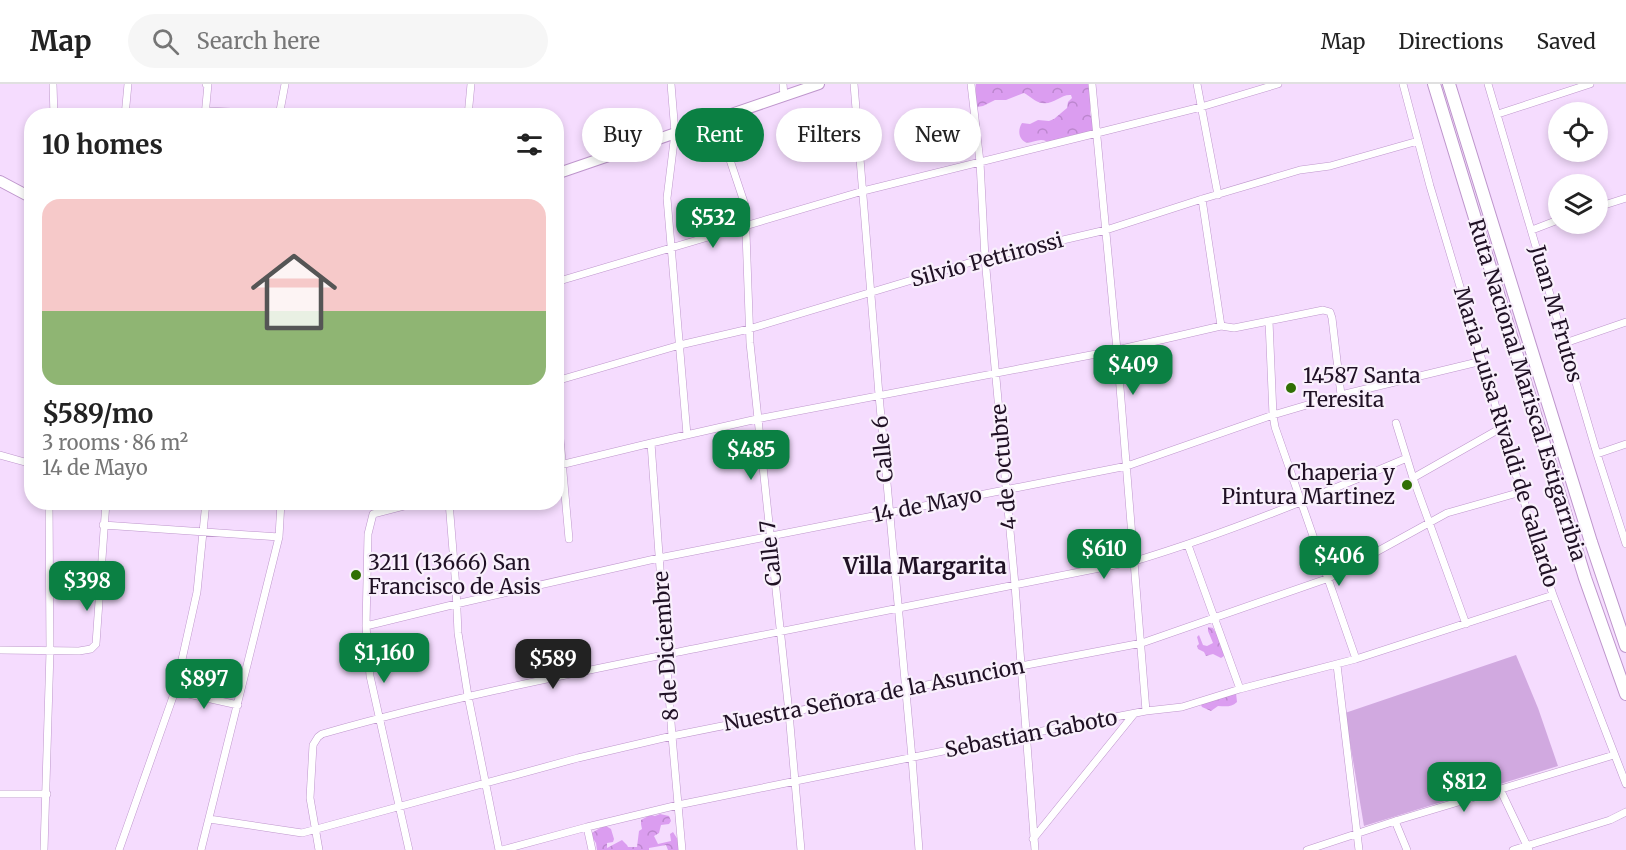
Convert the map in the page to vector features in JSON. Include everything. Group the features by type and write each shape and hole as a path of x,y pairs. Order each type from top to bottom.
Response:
{"highway":[{"name":"Ruta Nacional Mariscal Estigarribia","path":"1434,84 1585,578 1626,694"},
{"name":"Ruta Nacional Mariscal Estigarribia","path":"1449,84 1591,542 1626,646"}],"main road":[{"path":"749,108 819,84"},
{"path":"564,172 675,133"},
{"path":"0,181 24,194"}],"street":[{"path":"53,84 54,108"},
{"path":"126,108 128,84"},
{"path":"206,84 208,84 206,108"},
{"path":"280,108 285,84"},
{"path":"469,108 471,84"},
{"path":"671,84 675,133 667,198 687,435"},
{"path":"783,84 784,96"},
{"name":"Calle 6","path":"854,84 919,850"},
{"name":"4 de Octubre","path":"971,84 974,108"},
{"path":"1092,84 1127,466 1146,711"},
{"path":"1197,84 1218,195"},
{"path":"981,162 1097,134 1278,84"},
{"name":"Maria Luisa Rivaldi de Gallardo","path":"1403,84 1430,186 1501,428 1553,595 1626,784"},
{"name":"Juan M Frutos","path":"1488,84 1597,454 1626,544"},
{"path":"1498,114 1590,84"},
{"name":"Silvio Pettirossi","path":"564,379 680,345 749,329 985,258 1106,230 1300,170 1323,168 1418,141"},
{"name":"Calle 7","path":"731,162 745,205 749,329 801,850"},
{"path":"564,280 863,190 980,162"},
{"name":"4 de Octubre","path":"980,162 985,258 1015,585 1035,850"},
{"path":"1608,204 1626,198"},
{"path":"1202,199 1221,326"},
{"path":"1532,230 1548,224"},
{"path":"564,464 757,419 1117,350 1221,326 1234,328 1323,309 1330,312 1332,318 1341,395"},
{"path":"1269,321 1275,427 1356,659"},
{"path":"1565,343 1626,322"},
{"name":"14 de Mayo","path":"366,626 659,558 1127,466 1273,415 1341,395 1482,361"},
{"path":"1396,423 1413,478 1466,624"},
{"path":"1413,478 1501,428"},
{"name":"8 de Diciembre","path":"651,442 682,850"},
{"path":"1597,454 1626,444"},
{"path":"0,455 24,462"},
{"path":"319,850 310,798 313,745 322,734 379,717 468,696 1135,561 1188,545 1303,502 1407,458"},
{"name":"Nuestra Señora de la Asuncion","path":"209,819 302,833 486,782 672,736 1142,643 1329,578 1447,513 1521,492"},
{"path":"564,502 569,539"},
{"path":"44,850 50,651 49,510"},
{"path":"0,650 79,651 91,649 96,644 105,510"},
{"path":"119,850 175,691 197,592 205,510"},
{"path":"201,850 279,537 281,510"},
{"path":"389,510 373,514 368,534 366,626 370,676 409,850"},
{"path":"450,510 458,633 468,696 501,850"},
{"path":"103,525 279,537"},
{"path":"1188,545 1240,689"},
{"name":"Sebastian Gaboto","path":"501,850 678,805 1027,734 1146,711 1182,707 1240,689 1356,659 1553,595"},
{"path":"1336,665 1359,850"},
{"path":"175,691 238,705"},
{"path":"1033,838 1134,714"},
{"path":"1307,850 1614,754"},
{"path":"1500,789 1528,848"},
{"path":"0,794 47,794"},
{"path":"1513,850 1528,848 1610,820 1626,812"},
{"path":"1395,821 1407,850"},
{"path":"587,827 591,850"}],"green space":[{"path":"976,84 1090,84 1090,113 1095,131 1066,137 1051,143 1041,140 1025,142 1019,133 1022,123 1030,124 1038,120 1054,119 1067,108 1072,98 1071,95 1042,103 1024,93 977,107 975,105"},
{"path":"1208,627 1213,628 1221,642 1224,656 1221,658 1213,654 1206,656 1198,649 1197,637 1199,635 1203,645 1213,643"},
{"path":"1236,693 1237,702 1230,706 1218,706 1211,711 1202,707 1200,703"},
{"path":"650,815 669,816 671,821 669,824 661,825 659,833 654,836 658,844 671,841 670,834 673,832 680,843 678,844 679,850 668,850 666,845 649,848 649,850 597,850 596,843 590,834 606,826 611,829 614,839 613,842 607,843 607,848 622,840 628,847 637,847 639,831 642,829 641,820"}],"shaded area":[{"path":"1516,655 1538,708 1558,766 1364,826 1345,713"}],"place":[{"name":"14587 Santa Teresita","path":"1291,388"},
{"name":"Chaperia y Pintura Martinez","path":"1407,485"},
{"name":"3211 (13666) San Francisco de Asis","path":"356,575"}],"district":[{"name":"Villa Margarita","path":"925,566"}]}
